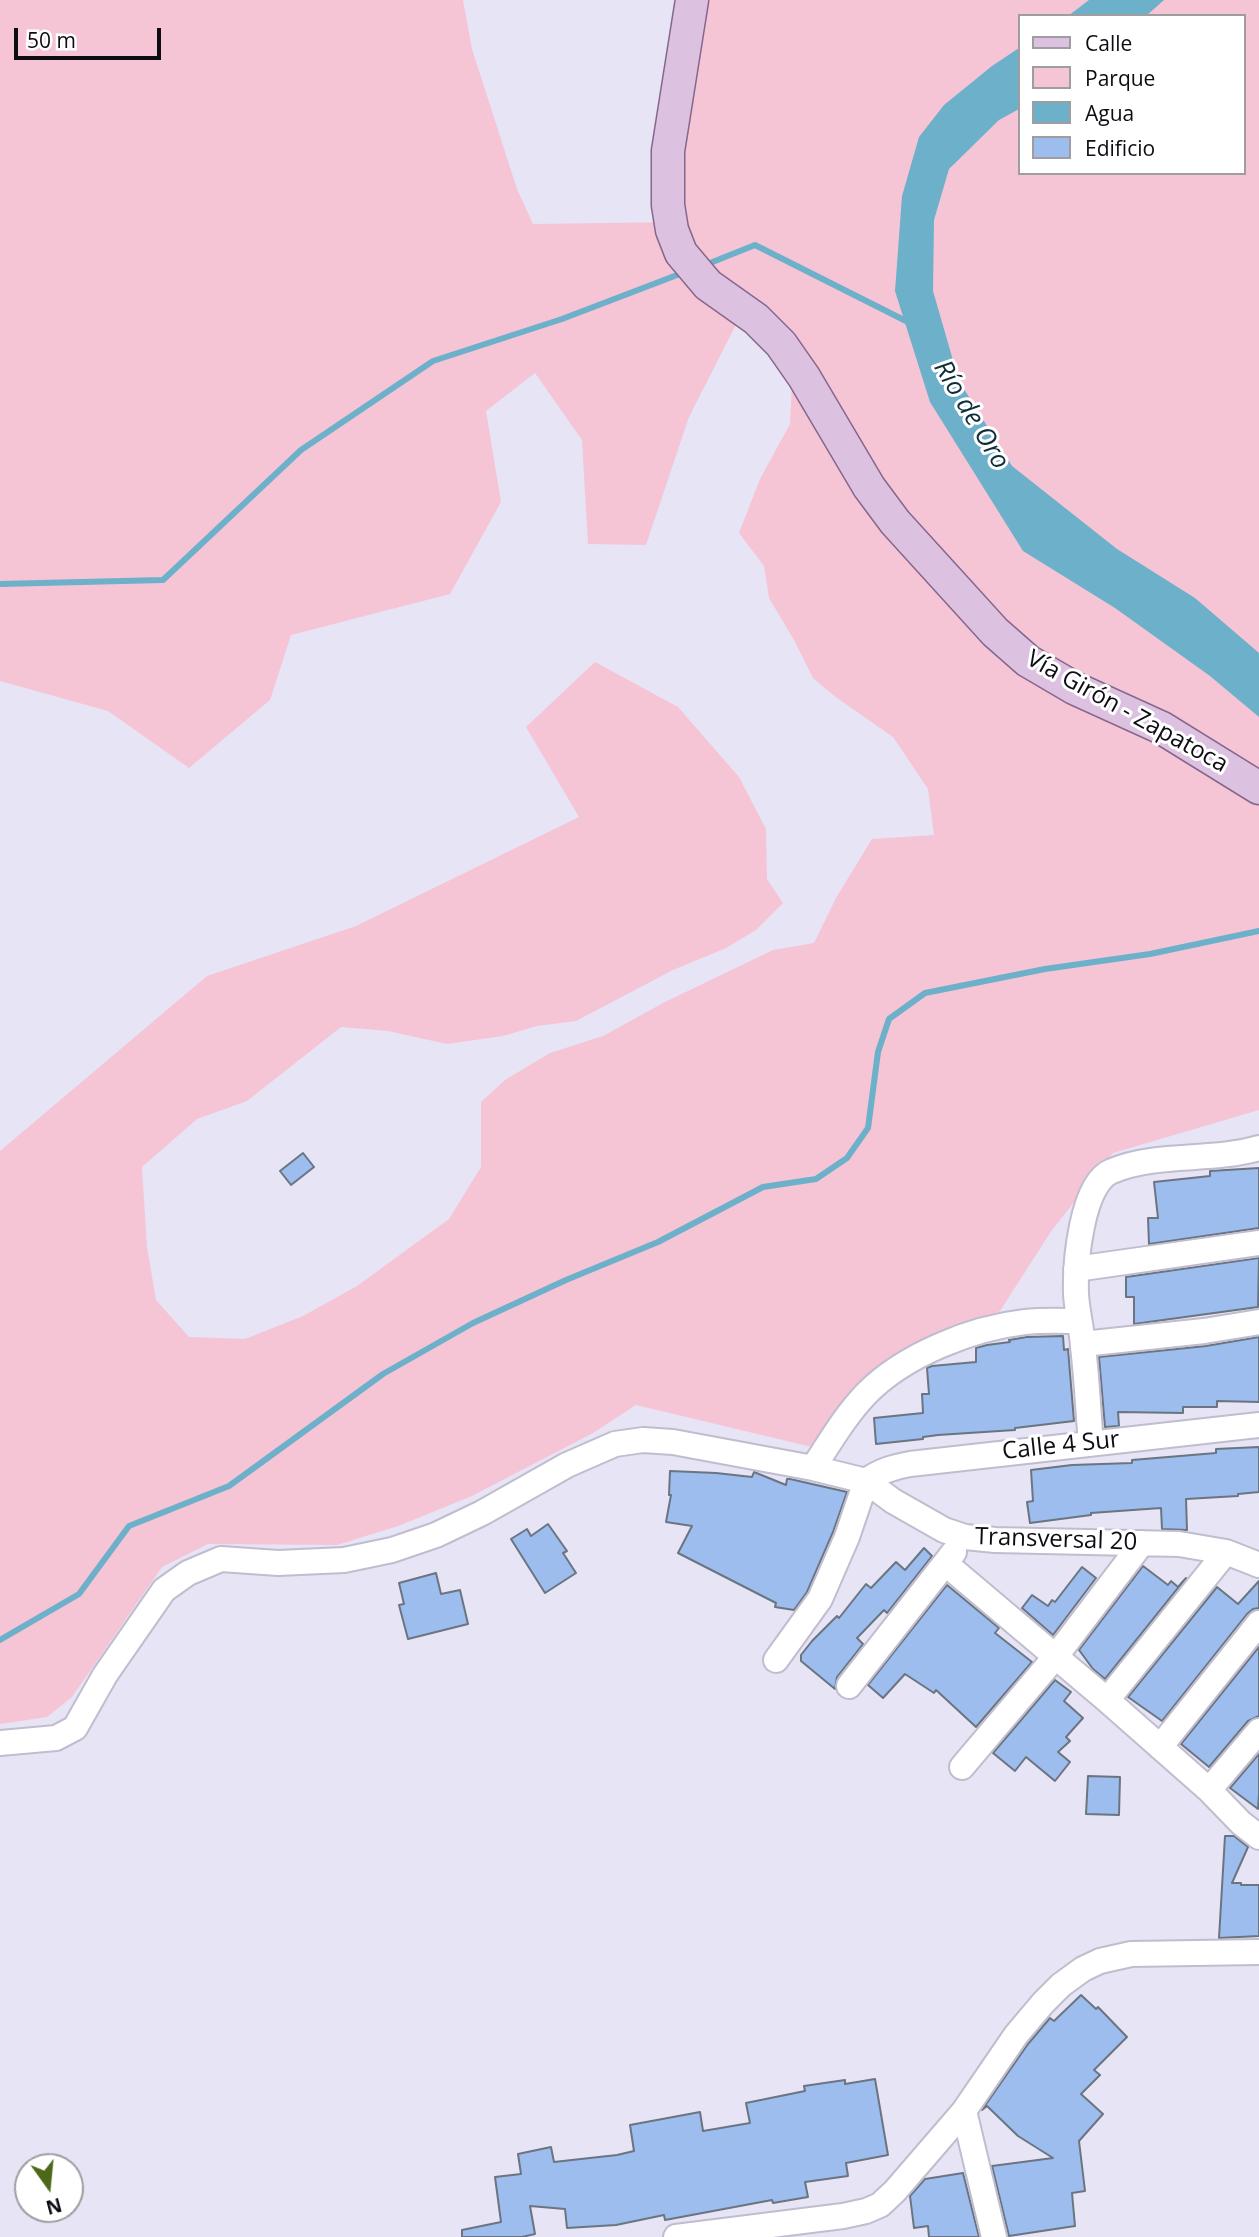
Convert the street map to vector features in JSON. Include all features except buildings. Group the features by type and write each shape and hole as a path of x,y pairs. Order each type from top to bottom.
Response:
{"main road":[{"name":"Vía Girón - Zapatoca","path":"692,0 668,151 668,205 672,230 681,253 708,285 756,319 780,344 804,377 869,487 895,522 995,632 1028,661 1074,688 1162,728 1259,788"}],"street":[{"path":"1091,1443 1076,1269 1085,1209 1093,1189 1108,1172 1138,1163 1218,1156 1259,1148"},
{"path":"1076,1269 1259,1243"},
{"path":"813,1468 867,1392 898,1368 934,1349 982,1330 1026,1322 1081,1332 1204,1331 1259,1322"},
{"name":"Calle 4 Sur","path":"866,1480 892,1467 910,1464 1259,1425"},
{"path":"0,1743 56,1738 75,1728 105,1675 164,1590 188,1573 221,1559 278,1563 344,1560 392,1550 436,1535 615,1444 643,1440 673,1442 866,1480 847,1537 820,1599 776,1660"},
{"name":"Transversal 20","path":"866,1480 920,1518 965,1537 1179,1544 1226,1552 1259,1565"},
{"path":"849,1686 965,1537"},
{"path":"962,1767 1056,1656 1142,1543"},
{"path":"1107,1700 1226,1552"},
{"path":"946,1564 1107,1700 1209,1790 1241,1824 1259,1837"},
{"path":"1160,1747 1259,1623"},
{"path":"1209,1790 1259,1731"},
{"path":"676,2237 843,2216 880,2205 964,2111 1016,2035 1034,2014 1061,1985 1083,1969 1100,1961 1131,1954 1259,1952"},
{"path":"964,2111 994,2237"}],"green space":[{"path":"0,0 463,0 472,49 517,189 533,224 677,222 674,192 704,0 1259,0 1259,1110 1113,1153 1052,1230 1000,1311 874,1378 816,1448 636,1405 593,1433 472,1496 398,1526 337,1545 208,1544 162,1567 72,1697 47,1717 0,1724 0,1151 207,976 356,926 579,817 526,727 595,662 678,707 739,777 766,829 767,879 783,903 756,930 726,948 673,970 576,1021 447,1044 388,1031 341,1027 247,1101 197,1119 142,1167 147,1247 156,1300 189,1337 245,1339 303,1316 357,1286 449,1219 481,1167 481,1102 505,1080 550,1053 603,1036 665,1002 773,950 814,943 836,898 872,839 934,835 928,789 893,737 813,678 769,598 764,566 739,533 760,479 790,424 794,341 747,303 689,417 646,545 588,544 582,440 535,373 486,411 501,502 450,594 291,635 270,700 189,768 108,711 0,681"}],"water":[{"path":"1089,0 1164,0 1148,14 1071,14"},
{"name":"Río de Oro","path":"1018,49 1018,110 999,120 949,169 934,220 933,291 959,381 1012,466 1117,549 1195,598 1259,653 1259,717 1210,676 1115,608 1023,551 930,402 895,291 902,196 919,137 944,105"}],"waterway":[{"path":"705,265 755,245 910,323"},
{"path":"0,584 163,580 301,450 433,361 562,319 685,272"},
{"path":"0,1640 79,1594 129,1526 229,1486 383,1374 473,1323 658,1242 763,1187 816,1179 847,1158 868,1128 878,1052 889,1019 925,993 1045,969 1150,954 1259,931"}]}
